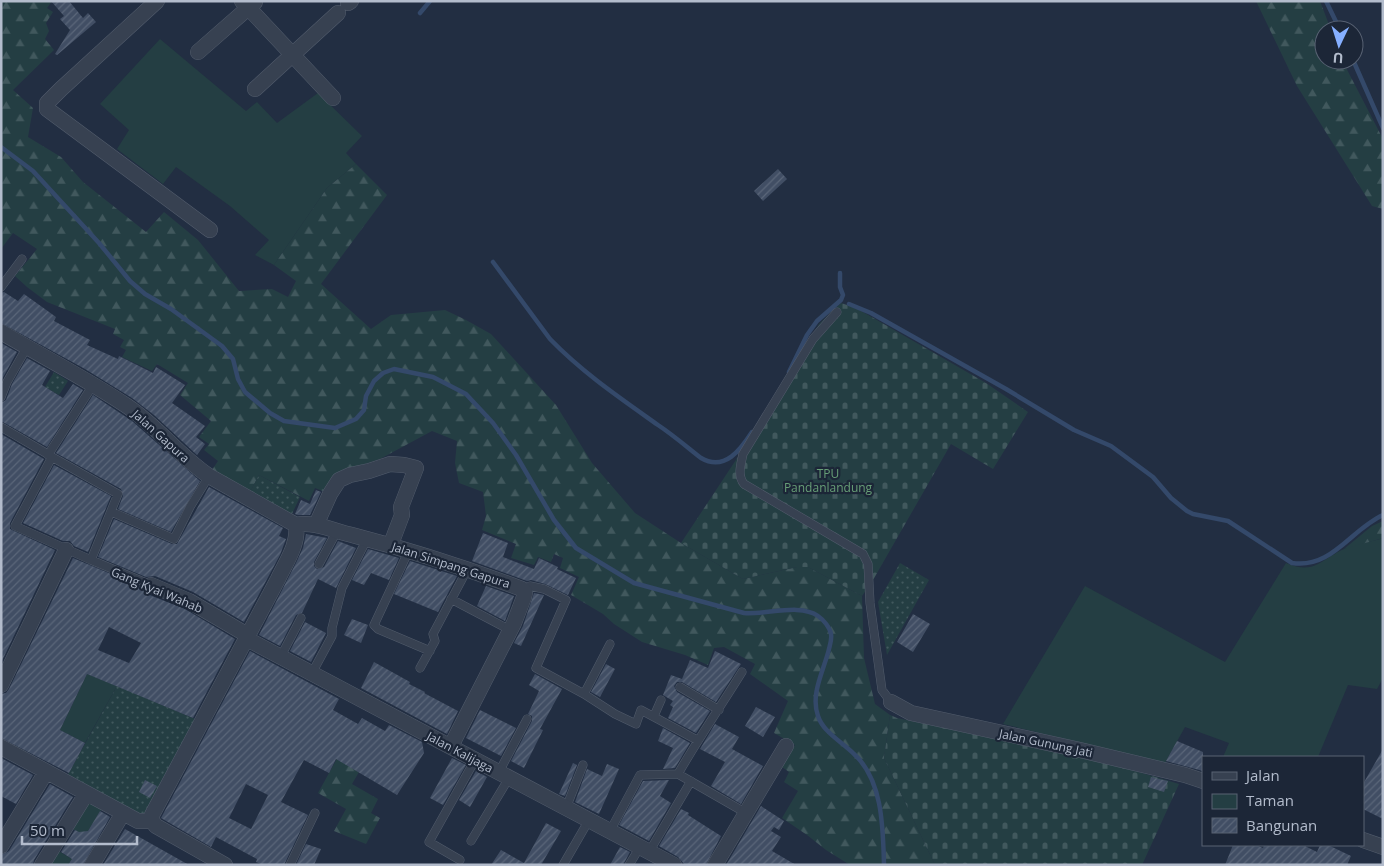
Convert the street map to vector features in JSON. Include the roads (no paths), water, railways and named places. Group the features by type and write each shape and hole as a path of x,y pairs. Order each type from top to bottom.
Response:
{"street":[{"path":"157,1 47,102 47,109 210,230"},
{"path":"198,52 249,4 292,56 333,98"},
{"path":"255,89 346,6"},
{"name":"Jalan Gapura","path":"1,332 128,406 209,476 296,525"},
{"path":"316,525 330,494 339,480 385,465 404,465 416,468 401,507 402,515 391,544"},
{"path":"225,865 156,826 152,821 152,815 248,637 293,547 297,532 296,525"},
{"name":"Jalan Simpang Gapura","path":"296,525 316,525 391,544 468,568 522,589 524,597 510,630 450,746"},
{"path":"1,685 66,550"},
{"name":"Gang Kyai Wahab","path":"151,585 189,601 248,637"},
{"name":"Jalan Kalijaga","path":"248,637 312,673 674,865"},
{"name":"Jalan Gunung Jati","path":"891,702 910,714 1080,750 1186,775 1202,781"},
{"path":"715,865 786,746"},
{"path":"3,753 46,772 138,821 152,821"},
{"path":"1,846 46,772"},
{"path":"42,865 86,794"},
{"path":"92,865 123,813"},
{"path":"1364,840 1383,847"}],"lane":[{"path":"1,287 22,259"},
{"path":"837,312 813,339 743,454 740,473 744,484 863,554 866,558 882,690 891,702"},
{"path":"1,397 7,382 27,347"},
{"path":"50,456 93,385"},
{"path":"1,427 118,494 118,498 91,560"},
{"name":"Gang Kyai Wahab","path":"50,456 14,525 66,550 151,585"},
{"path":"112,512 174,540 190,507 209,476"},
{"path":"319,564 337,531"},
{"path":"312,673 332,636 332,628 342,588 366,539"},
{"path":"409,550 374,625 378,629 430,651"},
{"path":"420,668 435,641 433,634 468,568"},
{"path":"524,592 530,586 544,589 566,600 536,668 584,694 615,714 636,724 641,710 697,740"},
{"path":"451,599 510,630"},
{"path":"281,656 301,618"},
{"path":"584,694 610,644"},
{"path":"678,774 697,740 719,710 742,672"},
{"path":"680,687 719,710"},
{"path":"654,716 661,700"},
{"path":"471,841 504,775 527,719"},
{"path":"460,860 429,842 475,760"},
{"path":"566,808 583,765"},
{"path":"610,831 640,775 678,774 746,813"},
{"path":"629,865 644,849 691,781"},
{"path":"290,865 315,813"},
{"path":"563,865 589,820"}],"waterway":[{"path":"420,13 430,1"},
{"path":"1326,1 1335,20"},
{"path":"1357,70 1383,128"},
{"path":"1,147 33,171 99,243 130,281 145,294 171,309 222,346 233,359 238,379 245,392 270,413 284,421 335,428 356,419 364,410 366,396 374,381 383,373 394,369 433,377 466,394 493,423 516,455 554,520 576,548 634,583 744,613 802,610 811,612 820,618 829,629 831,638 817,691 816,708 818,716 828,732 854,754 864,765 871,777 882,821 884,865"},
{"path":"493,262 550,339 575,363 701,458 710,462 718,462 731,457 752,432"},
{"path":"789,372 807,335 817,321 841,300 843,295 840,287 840,273"},
{"path":"849,304 871,313 1006,389 1074,430 1111,446 1153,477 1171,498 1187,511 1228,521 1292,563 1306,563 1330,554 1360,530 1383,515"}],"park label":[{"name":"TPU Pandanlandung","path":"828,480"}]}
